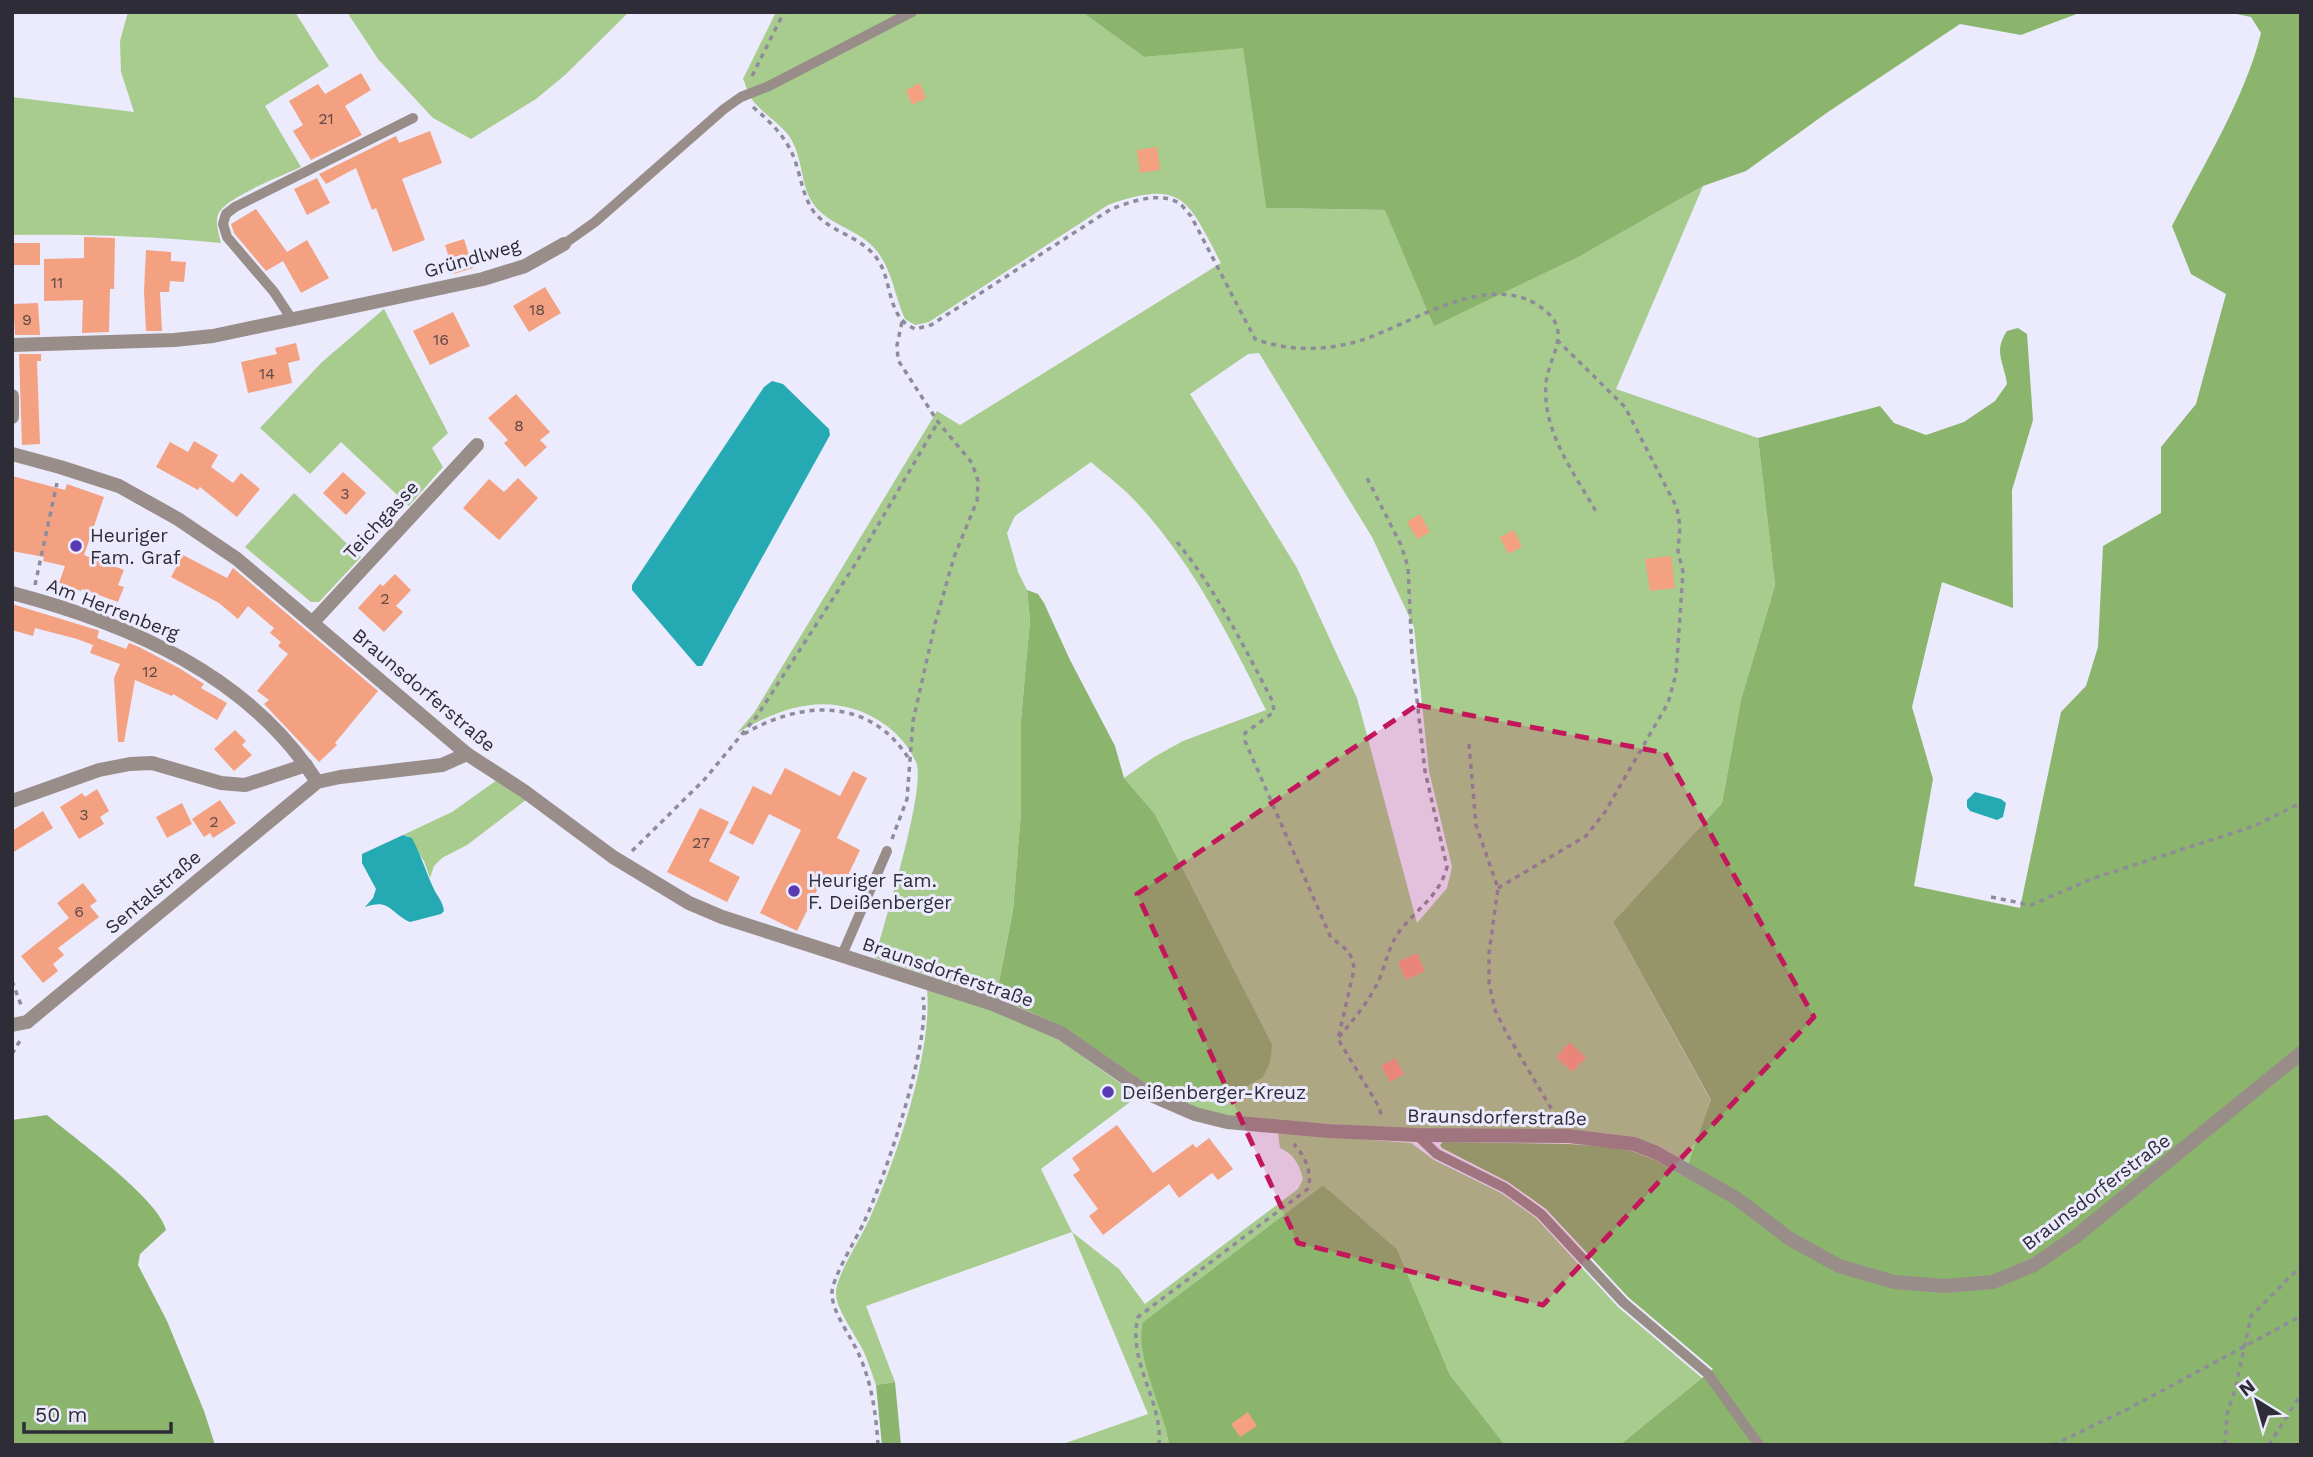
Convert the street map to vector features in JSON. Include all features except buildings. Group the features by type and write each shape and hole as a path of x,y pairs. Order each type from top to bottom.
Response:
{"street":[{"name":"Gründlweg","path":"12,345 174,340 214,336 483,279 525,266 564,244"},
{"path":"12,396 12,417"},
{"name":"Teichgasse","path":"313,622 477,445"},
{"name":"Braunsdorferstraße","path":"12,454 118,486 178,519 237,559 467,754 524,791 621,862 689,903 993,1004 1061,1033 1149,1094 1195,1114 1227,1122 1278,1127 1417,1135 1569,1136 1634,1144 1657,1153 1736,1198 1790,1239 1839,1266 1894,1282 1945,1286 1993,1282 2034,1265 2074,1237 2301,1053"},
{"name":"Am Herrenberg","path":"12,593 112,626 169,649 212,676 256,710 288,740 317,782"},
{"path":"317,782 340,776 442,765 467,754"},
{"path":"12,802 99,770 130,764 152,763 221,783 245,785 306,765"},
{"name":"Sentalstraße","path":"12,1026 27,1022 317,782"}],"lane":[{"name":"Gründlweg","path":"564,244 595,222 723,109 741,97 769,86 912,12"},
{"path":"293,321 274,292 227,237 223,224 226,214 235,207 413,118"},
{"path":"842,955 887,851"},
{"path":"1417,1135 1437,1154 1505,1188 1541,1214 1623,1301 1707,1374 1759,1445"}],"path":[{"path":"784,12 741,97 775,125 788,143 807,201 816,214 867,247 878,260 886,274 895,309 902,321 915,329 931,326 1111,209 1159,197 1179,203 1191,216 1255,339 1278,347 1307,349 1363,339 1472,297 1502,293 1529,300 1546,311 1557,325 1558,340 1546,379 1548,423 1598,515"},
{"path":"887,851 906,799 913,721 920,685 954,557 977,500 978,481 972,463 939,422 898,360 897,345 902,321"},
{"path":"1498,888 1586,836 1605,812 1668,703 1676,674 1683,572 1678,551 1680,526 1677,508 1625,407 1558,340"},
{"path":"621,862 704,779 757,716 856,563 939,422"},
{"path":"32,598 60,467"},
{"path":"1338,1039 1363,1008 1399,932 1417,915 1443,881 1447,867 1424,771 1412,655 1408,566 1401,545 1365,474"},
{"path":"1178,542 1195,563 1225,611 1273,702 1274,712 1245,733 1245,741 1331,937 1349,950 1353,959 1354,970 1338,1039 1379,1107 1383,1120 1382,1133"},
{"path":"740,737 785,715 838,709 863,717 886,730 900,744 911,761"},
{"path":"1469,744 1476,825 1498,888 1489,953 1489,984 1495,1010 1569,1136"},
{"path":"1991,897 2031,905 2094,878 2254,826 2301,803"},
{"path":"878,1445 871,1386 831,1293 880,1182 909,1089 921,1039 924,1001 917,979"},
{"path":"12,981 27,1022"},
{"path":"1159,1445 1161,1429 1137,1353 1134,1333 1138,1317 1309,1188 1311,1174 1305,1157 1278,1127"},
{"path":"2225,1445 2227,1414 2236,1386 2250,1316 2301,1266"},
{"path":"2053,1445 2128,1409 2301,1316"},
{"path":"2269,1445 2301,1394"}],"highlighted area":[{"path":"1417,705 1665,753 1814,1017 1543,1305 1298,1243 1137,894"}],"green space":[{"path":"128,12 295,12 329,66 265,106 301,167 242,194 222,208 217,222 221,243 117,236 12,235 12,97 134,112 121,72 120,41"},
{"path":"347,12 629,12 565,75 536,99 471,139 433,118 378,59"},
{"path":"776,12 1082,12 1144,57 1243,47 1266,208 1385,210 1582,255 1703,186 1616,389 1758,438 1775,585 1741,700 1722,803 1613,922 1711,1101 1689,1163 1661,1147 1636,1138 1610,1134 1568,1129 1416,1129 1278,1121 1228,1116 1195,1108 1172,1097 1272,1044 1155,814 1124,778 1183,741 1266,710 1210,603 1177,553 1134,499 1091,462 1015,516 1007,533 1018,572 1027,590 1030,620 1021,720 1021,812 1013,909 996,997 875,958 916,799 918,776 916,762 911,753 899,737 884,724 857,710 825,704 780,712 737,733 754,713 937,411 960,425 1221,263 1191,210 1181,201 1168,195 1133,197 1108,205 929,322 915,325 905,319 887,268 876,250 861,237 824,215 812,202 794,144 785,131 755,103 743,79","holes":["1259,353 1372,537 1414,627 1429,771 1452,867 1447,888 1417,923 1357,698 1297,568 1190,394 1248,354"]},
{"path":"1082,12 2082,12 2021,35 1960,24 1828,112 1746,171 1703,186 1582,255 1434,326 1385,210 1266,208 1243,48 1144,57"},
{"path":"2227,12 2301,12 2301,1445 1624,1445 1622,1443 1713,1369 1628,1297 1546,1209 1508,1182 1440,1145 1443,1142 1608,1147 1632,1151 1684,1176 1711,1100 1613,922 1722,803 1741,700 1775,585 1758,438 1880,406 1894,423 1926,435 1964,422 1995,401 2007,384 2001,345 2007,331 2018,328 2027,334 2033,420 2012,490 2013,608 1942,582 1912,707 1933,779 1914,886 2020,908 2061,712 2086,686 2098,647 2103,546 2161,513 2161,447 2196,404 2226,294 2191,274 2172,226 2234,106 2261,33 2251,17"},
{"path":"384,309 448,433 432,448 443,467 409,506 341,442 310,474 260,428 322,362"},
{"path":"294,493 361,557 319,602 311,602 245,547"},
{"path":"1027,590 1038,594 1044,603 1115,746 1124,778 1155,814 1272,1044 1270,1063 1263,1077 1247,1086 1172,1097 1145,1083 1064,1027 996,997 1013,910 1021,812 1021,720 1030,620"},
{"path":"497,780 526,800 467,845 442,858 434,866 430,878 424,861 408,836 403,835 452,812"},
{"path":"927,989 991,1010 1058,1039 1138,1096 1041,1169 1072,1232 866,1306 895,1382 876,1385 863,1350 839,1306 836,1293 844,1267 879,1196 910,1107 924,1044"},
{"path":"47,1115 132,1186 160,1217 166,1230 140,1254 138,1265 167,1321 215,1445 12,1445 12,1120"},
{"path":"1278,1133 1411,1143 1434,1160 1501,1193 1536,1218 1618,1307 1702,1378 1623,1442 1624,1445 1505,1445 1450,1375 1397,1249 1323,1185 1143,1322 1169,1445 1060,1445 1148,1414 1072,1232 1119,1269 1145,1304 1298,1189 1303,1179 1300,1169 1292,1156 1280,1148"},
{"path":"1323,1185 1397,1249 1450,1375 1505,1445 1169,1445 1146,1366 1141,1336 1143,1322"},
{"path":"895,1382 901,1445 882,1445 876,1385"}],"water":[{"path":"772,381 783,384 829,429 830,435 702,666 697,666 632,590 632,585 764,387"},
{"path":"1975,792 2006,803 2003,817 1997,820 1970,811 1967,800"},
{"path":"403,835 412,838 415,844 442,904 444,911 441,914 410,922 385,905 365,907 373,898 376,889 362,863 362,854"}],"place":[{"name":"Heuriger Fam. Graf","path":"76,546"},
{"name":"Heuriger Fam. F. Deißenberger","path":"794,891"},
{"name":"Deißenberger-Kreuz","path":"1108,1092"}]}
